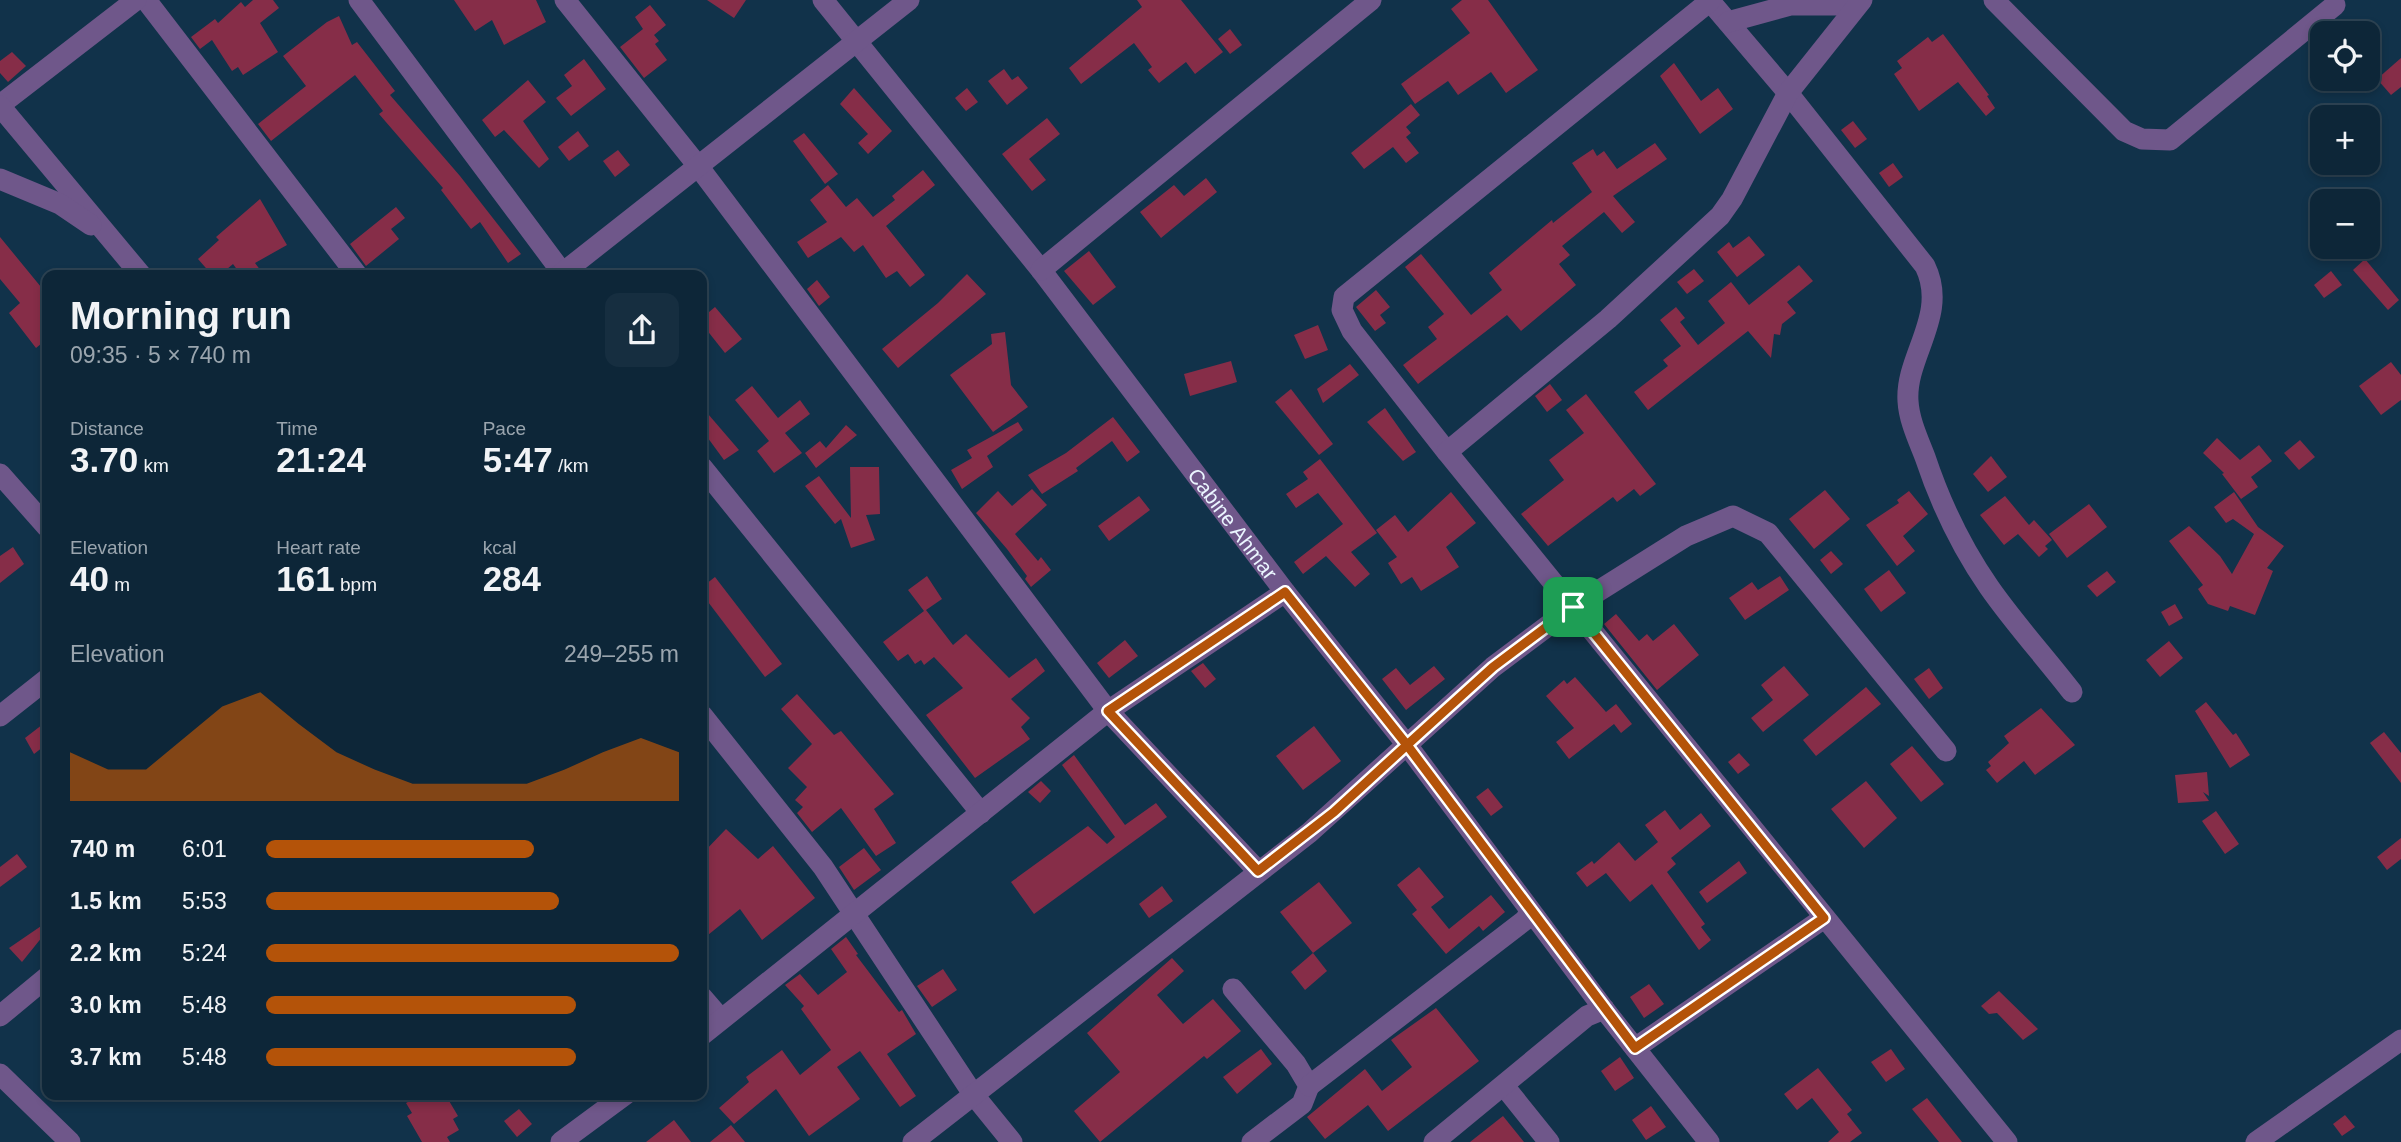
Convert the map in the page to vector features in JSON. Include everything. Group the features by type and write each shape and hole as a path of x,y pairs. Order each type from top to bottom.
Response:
{"street":[{"path":"136,0 0,105 137,270"},
{"path":"146,0 353,270"},
{"path":"359,0 559,270"},
{"path":"565,0 698,166 1108,711 1258,871"},
{"name":"Cabine Ahmar","path":"823,0 855,43 1041,270 1285,592 1407,745 1604,1009 1709,1142"},
{"path":"567,270 909,0"},
{"path":"1041,270 1371,0"},
{"path":"1994,0 2124,131 2141,139 2170,140 2336,2"},
{"path":"2007,1142 1447,452 1352,331 1342,310 1344,297 1710,1 1788,93 1925,266 1931,278 1929,321 1908,398 1912,423 1939,497 1988,586 2072,692"},
{"path":"1728,22 1790,5 1860,3"},
{"path":"1447,452 1608,319 1720,216 1732,200 1788,93 1860,3"},
{"path":"0,179 60,204 114,241"},
{"path":"707,473 981,813"},
{"path":"0,474 42,521"},
{"path":"913,1142 1334,812 1493,667 1573,607 1686,536 1717,520 1733,516 1768,533 1946,751"},
{"path":"707,1031 1108,711 1285,592"},
{"path":"0,716 42,683"},
{"path":"707,721 823,867 973,1094 1012,1142"},
{"path":"1252,1142 1302,1104 1309,1086 1525,920 1530,912"},
{"path":"1635,1048 1824,918"},
{"path":"0,1016 42,982"},
{"path":"1233,989 1296,1064 1309,1086"},
{"path":"707,1003 721,1020"},
{"path":"1434,1142 1587,1016 1604,1009"},
{"path":"2256,1142 2401,1040"},
{"path":"0,1074 70,1142"},
{"path":"1504,1086 1549,1142"},
{"path":"561,1142 618,1100"}],"building":[{"path":"253,0 273,0 279,8 260,23 278,52 243,75 238,67 232,71 212,40 200,49 191,37 215,19 218,23 241,2 245,7"},
{"path":"454,0 536,0 546,22 504,45 492,20 475,31"},
{"path":"707,0 746,0 734,18"},
{"path":"1137,0 1181,0 1223,52 1195,74 1186,62 1159,83 1148,70 1152,67 1134,43 1081,84 1069,68 1142,7"},
{"path":"1462,0 1488,0 1538,70 1506,93 1491,72 1458,95 1448,81 1415,104 1401,84 1470,33 1451,9"},
{"path":"650,5 666,25 654,35 659,41 655,44 667,60 644,78 620,47 643,29 635,17"},
{"path":"339,16 352,45 357,42 395,91 390,95 460,176 521,254 508,263 480,222 471,229 441,190 443,188 379,114 383,111 355,75 271,141 258,124 306,86 283,56"},
{"path":"1230,29 1242,45 1230,54 1218,39"},
{"path":"1943,34 1989,95 1987,96 1995,108 1986,116 1958,82 1919,111 1894,74 1902,68 1897,61 1928,37 1932,42"},
{"path":"12,52 26,66 8,82 0,73 0,61"},
{"path":"2401,58 2401,87 2391,95 2380,82 2380,76"},
{"path":"584,59 606,89 571,116 556,98 572,86 564,75"},
{"path":"1674,63 1701,101 1718,88 1733,109 1700,134 1660,76"},
{"path":"1004,69 1012,80 1018,76 1028,88 1007,105 988,81"},
{"path":"528,80 546,102 523,121 549,159 539,168 504,130 495,137 482,120"},
{"path":"854,88 892,131 868,154 858,143 868,134 840,104"},
{"path":"967,88 978,102 966,111 955,98"},
{"path":"1411,104 1420,115 1406,127 1411,133 1406,137 1419,153 1406,163 1393,147 1364,169 1351,153"},
{"path":"1047,118 1060,134 1029,159 1046,180 1032,191 1002,154"},
{"path":"1853,121 1867,139 1855,148 1841,130"},
{"path":"578,131 589,146 569,161 558,147"},
{"path":"804,133 838,174 825,184 793,141"},
{"path":"1655,143 1667,159 1613,196 1635,222 1622,233 1604,212 1562,246 1570,255 1559,264 1576,285 1521,331 1507,315 1418,384 1403,365 1437,339 1428,327 1444,314 1405,267 1421,254 1471,315 1502,290 1489,273 1552,220 1553,223 1592,192 1572,163 1593,149 1597,156 1604,151 1617,169"},
{"path":"618,150 630,165 615,177 603,161"},
{"path":"1893,163 1903,177 1889,187 1879,173"},
{"path":"923,170 935,185 886,226 925,275 910,287 897,271 886,278 863,245 854,252 841,237 808,258 797,242 827,222 810,200 828,185 846,207 857,198 873,217 895,200 892,196"},
{"path":"1206,178 1217,192 1161,238 1140,212 1174,185 1184,196"},
{"path":"260,199 287,245 255,263 260,270 237,270 233,264 226,270 208,270 198,259 219,240 216,237"},
{"path":"396,207 405,218 391,229 399,239 366,266 350,244"},
{"path":"1749,236 1765,255 1737,277 1717,252 1729,242 1733,248"},
{"path":"0,237 42,286 42,343 36,348 9,313 20,303 0,279"},
{"path":"1089,251 1116,287 1093,305 1064,271"},
{"path":"2365,259 2399,300 2388,310 2353,270"},
{"path":"1799,265 1813,281 1787,302 1796,313 1782,324 1780,335 1774,334 1771,358 1748,331 1648,410 1634,392 1668,366 1663,360 1681,346 1660,320 1676,307 1685,318 1680,322 1698,345 1725,323 1708,301 1731,282 1749,305"},
{"path":"1694,269 1704,281 1687,294 1677,282"},
{"path":"2331,271 2342,285 2324,298 2314,285"},
{"path":"967,274 986,294 898,368 882,349 938,303"},
{"path":"817,280 830,297 819,306 807,289"},
{"path":"1376,290 1390,307 1380,315 1386,323 1375,331 1356,307"},
{"path":"715,307 742,339 725,353 707,330 707,314"},
{"path":"1318,325 1328,350 1305,359 1294,335"},
{"path":"1005,332 1011,385 1028,407 993,432 950,375 992,344 991,334"},
{"path":"1231,361 1237,382 1190,396 1184,374"},
{"path":"2391,362 2401,375 2401,400 2381,415 2359,386"},
{"path":"1350,364 1359,375 1323,403 1317,389"},
{"path":"1550,384 1562,400 1547,412 1535,396"},
{"path":"752,386 778,418 800,400 810,414 785,433 802,453 774,473 757,451 769,441 735,400"},
{"path":"1291,389 1333,444 1319,455 1275,402"},
{"path":"1586,394 1656,484 1640,496 1634,489 1617,502 1613,497 1548,546 1521,514 1564,480 1549,460 1584,433 1566,410"},
{"path":"1385,408 1416,452 1403,461 1367,422"},
{"path":"707,413 739,450 724,460 707,437"},
{"path":"1113,417 1140,452 1127,462 1112,441 1076,468 1078,471 1042,494 1028,475 1066,453"},
{"path":"1018,422 1023,430 987,456 993,467 962,489 951,470 972,458 967,450"},
{"path":"846,425 857,435 816,468 805,453 820,441 826,448"},
{"path":"2217,438 2240,460 2259,445 2272,461 2251,477 2258,487 2241,499 2222,474 2224,473 2203,453"},
{"path":"2300,440 2315,457 2299,470 2284,453"},
{"path":"1991,456 2007,477 1988,492 1973,474"},
{"path":"1320,459 1377,533 1351,552 1370,574 1355,587 1326,556 1303,574 1294,562 1343,524 1318,493 1296,508 1286,494 1308,479 1303,472"},
{"path":"850,467 879,467 880,514 866,515 875,540 851,548 841,519 835,524 805,486 819,476 851,518"},
{"path":"1032,489 1047,505 1015,534 1038,561 1041,557 1051,570 1031,587 1025,579 1027,576 1007,549 976,513 998,491 1012,506"},
{"path":"1825,490 1850,519 1814,549 1789,519"},
{"path":"1909,491 1928,514 1903,536 1915,551 1897,566 1866,525 1899,503 1897,500"},
{"path":"1451,492 1476,523 1446,547 1459,567 1421,591 1412,577 1401,584 1388,563 1397,557 1376,530 1395,515 1408,532"},
{"path":"2234,492 2258,527 2284,546 2267,568 2273,571 2255,615 2230,606 2228,611 2208,604 2198,589 2203,585 2169,541 2189,526 2220,556 2232,574 2254,534 2233,519 2226,523 2214,507"},
{"path":"1139,496 1150,510 1109,541 1098,526"},
{"path":"2005,496 2029,525 2034,520 2052,540 2045,546 2048,549 2039,557 2018,534 2004,545 1980,515"},
{"path":"2089,504 2107,527 2067,558 2049,534"},
{"path":"13,547 24,564 0,583 0,556"},
{"path":"1831,551 1843,564 1831,574 1820,560"},
{"path":"1889,570 1906,593 1881,612 1864,589"},
{"path":"2107,571 2116,582 2097,597 2087,586"},
{"path":"927,576 942,599 926,610 953,645 966,634 1009,678 1036,658 1045,671 1011,699 1030,718 1021,727 1030,739 975,778 926,715 963,688 934,657 924,665 921,660 915,664 908,654 898,661 883,642 924,611 908,590"},
{"path":"1780,576 1789,590 1745,620 1729,598 1752,582 1758,590"},
{"path":"715,577 782,664 765,677 707,601 707,583"},
{"path":"2175,604 2183,618 2169,626 2161,612"},
{"path":"1616,614 1639,641 1647,634 1653,641 1674,624 1699,655 1657,690 1604,624"},
{"path":"1125,640 1138,656 1109,678 1097,663"},
{"path":"2169,641 2183,658 2160,677 2146,660"},
{"path":"1203,663 1216,679 1205,688 1191,671"},
{"path":"1434,666 1445,679 1406,710 1382,679 1396,668 1410,685"},
{"path":"1784,666 1809,695 1763,732 1751,718 1773,700 1761,685"},
{"path":"1929,668 1943,688 1929,699 1914,679"},
{"path":"1575,677 1606,712 1616,704 1632,724 1621,733 1614,724 1569,759 1556,742 1574,728 1546,696 1564,680 1567,684"},
{"path":"1866,687 1881,704 1816,756 1803,740"},
{"path":"797,694 834,735 841,731 894,794 874,809 896,843 876,856 841,808 812,832 797,813 803,807 795,800 807,787 788,768 812,744 781,709"},
{"path":"2206,702 2233,735 2236,733 2250,755 2230,768 2195,711"},
{"path":"2041,708 2075,745 2035,775 2024,761 1997,783 1986,770 1991,766 1988,762 2009,743 2004,736"},
{"path":"42,725 42,748 34,754 25,738"},
{"path":"1314,726 1341,761 1303,790 1276,756"},
{"path":"2384,732 2401,753 2401,783 2370,743"},
{"path":"1912,746 1944,784 1921,802 1890,764"},
{"path":"1739,753 1750,765 1738,774 1728,762"},
{"path":"1074,755 1125,825 1156,803 1167,817 1034,914 1011,882 1088,826 1107,844 1115,837 1062,765"},
{"path":"2207,772 2209,796 2203,792 2209,801 2178,803 2175,775"},
{"path":"1041,781 1051,791 1040,803 1028,792"},
{"path":"1866,781 1897,818 1864,848 1831,809"},
{"path":"1488,788 1503,807 1491,816 1476,797"},
{"path":"1665,810 1680,830 1701,813 1711,826 1671,858 1676,864 1667,872 1705,924 1701,927 1711,940 1699,950 1652,884 1630,902 1606,873 1587,887 1576,873 1592,861 1594,864 1619,842 1635,861 1658,842 1645,825"},
{"path":"2216,811 2239,844 2225,854 2202,821"},
{"path":"726,829 758,859 773,846 815,898 762,940 740,909 708,935 707,849"},
{"path":"2401,838 2401,859 2387,870 2377,857"},
{"path":"864,848 881,870 854,890 839,867"},
{"path":"17,854 27,867 0,887 0,867"},
{"path":"1739,861 1747,873 1707,903 1699,892"},
{"path":"1419,867 1444,897 1431,907 1449,929 1491,895 1505,912 1483,931 1479,926 1446,954 1412,914 1417,910 1397,885"},
{"path":"1319,882 1352,923 1313,953 1280,912"},
{"path":"1162,886 1173,901 1149,918 1139,904"},
{"path":"42,925 42,937 22,962 9,948"},
{"path":"846,937 858,954 856,955 899,1012 902,1010 916,1034 887,1054 916,1096 900,1107 860,1051 837,1067 860,1099 809,1136 776,1089 734,1124 719,1108 749,1082 746,1077 782,1050 800,1075 831,1050 801,1009 804,1006 785,985 800,974 818,995 847,972 831,949"},
{"path":"1313,953 1327,971 1305,990 1291,972"},
{"path":"1172,958 1184,971 1157,995 1183,1024 1213,999 1241,1031 1207,1059 1204,1056 1100,1142 1074,1111 1120,1072 1087,1033"},
{"path":"943,969 957,990 932,1007 917,986"},
{"path":"1649,984 1664,1004 1644,1018 1630,997"},
{"path":"1999,991 2038,1029 2023,1040 1997,1013 1989,1014 1981,1006"},
{"path":"1436,1008 1479,1061 1388,1131 1368,1105 1325,1139 1307,1117 1365,1069 1382,1091 1412,1067 1391,1040"},
{"path":"1261,1049 1272,1064 1237,1094 1223,1077"},
{"path":"1891,1049 1905,1069 1886,1082 1871,1062"},
{"path":"1620,1057 1634,1078 1615,1091 1601,1071"},
{"path":"1818,1068 1852,1110 1847,1114 1862,1133 1850,1142 1828,1142 1839,1132 1812,1098 1797,1110 1784,1094"},
{"path":"1927,1098 1962,1142 1939,1142 1912,1109"},
{"path":"412,1100 449,1100 458,1116 453,1119 459,1130 447,1137 450,1142 422,1142 407,1116 412,1113 406,1103"},
{"path":"1651,1106 1666,1127 1646,1140 1632,1120"},
{"path":"519,1109 532,1124 517,1137 504,1121"},
{"path":"2345,1115 2355,1127 2342,1136 2333,1124"},
{"path":"1503,1116 1524,1142 1470,1142"},
{"path":"674,1120 691,1142 646,1142"},
{"path":"731,1125 745,1142 710,1142"}],"route":[{"path":"1573,607 1493,667 1407,745 1285,592 1108,711 1258,871 1334,812 1407,745 1530,912 1635,1048 1824,918 1573,607"}]}
